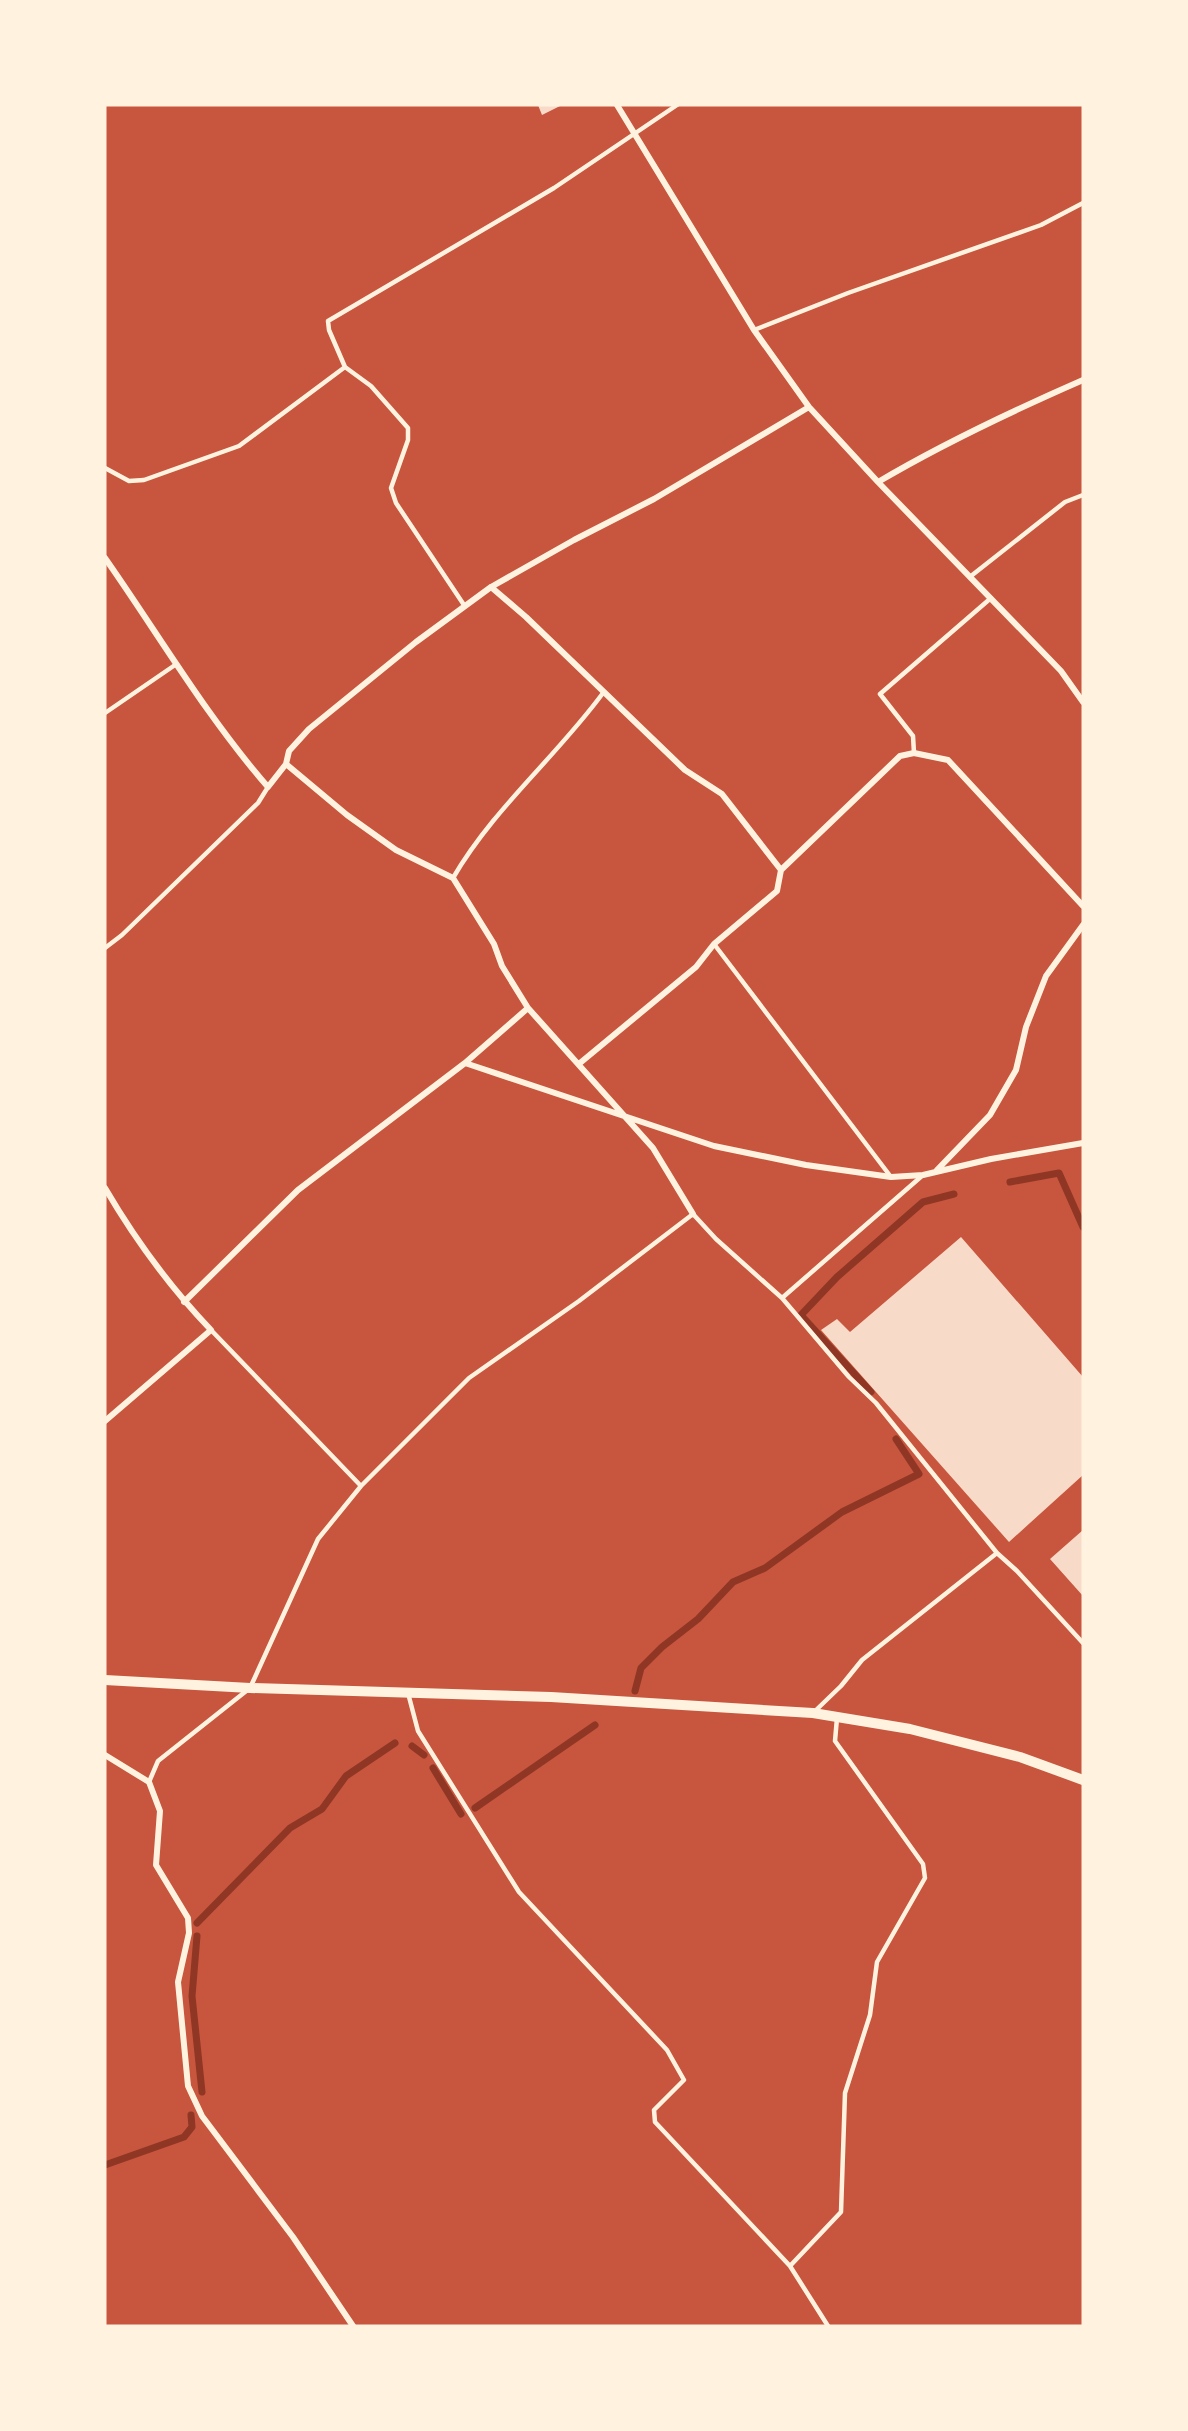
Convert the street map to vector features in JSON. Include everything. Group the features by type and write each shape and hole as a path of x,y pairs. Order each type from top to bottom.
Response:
{"street":[{"path":"617,105 754,330 809,407 1060,671 1083,702"},
{"path":"878,482 929,452 1015,409 1083,380"},
{"path":"105,558 165,644 175,665 241,755 268,787 286,764 290,751 309,729 464,605 574,540 654,499 809,407"},
{"path":"491,587 526,617 685,770 722,794 781,870"},
{"path":"580,1063 696,967 714,944 777,891 781,870 900,756 914,753 948,760 1083,906"},
{"path":"286,764 347,815 396,850 453,878 494,944 502,966 528,1008 580,1063 621,1114 653,1148 693,1214"},
{"path":"936,1171 990,1115 1016,1070 1026,1027 1046,976 1083,925"},
{"path":"184,1302 298,1190 465,1063 528,1008"},
{"path":"465,1063 714,1146 806,1165 891,1177 923,1175 1083,1143"},
{"path":"105,1188 135,1239 184,1302 211,1330 105,1421"},
{"path":"105,1680 250,1689 550,1697 838,1715 910,1729 1020,1757 1083,1780"},
{"path":"105,1755 149,1782 160,1811 156,1865 188,1918 189,1933 178,1982 188,2086 202,2116 287,2228 353,2326"}],"lane":[{"path":"464,605 396,503 391,488 408,440 408,428 371,386 345,367 329,330 328,321 554,188 677,105"},
{"path":"754,330 848,293 1041,225 1083,203"},
{"path":"105,468 129,481 144,480 239,446 345,367"},
{"path":"971,576 1065,502 1083,495"},
{"path":"914,753 913,736 880,694 991,598"},
{"path":"105,713 175,665"},
{"path":"453,878 474,845 582,722 603,693"},
{"path":"105,948 122,936 258,803 268,787"},
{"path":"714,944 891,1177"},
{"path":"782,1298 923,1175"},
{"path":"149,1782 158,1761 250,1689 318,1539 361,1486 469,1378 579,1301 693,1214 716,1239 782,1298 849,1377 876,1403 997,1553 1017,1571 1083,1643"},
{"path":"211,1330 361,1486"},
{"path":"813,1713 841,1686 862,1660 997,1553"},
{"path":"408,1692 418,1731 519,1892 668,2050 684,2080 654,2110 655,2122 790,2266 828,2326"},
{"path":"790,2266 841,2212 845,2093 870,2015 877,1962 925,1878 923,1864 835,1741 838,1715"}],"building":[{"path":"538,105 562,105 542,115"},
{"path":"961,1237 1083,1377 1083,1475 1009,1542 821,1330 837,1319 850,1332"},
{"path":"1083,1530 1083,1596 1050,1559"}],"waterway":[{"path":"1010,1182 1059,1173 1083,1227"},
{"path":"871,1392 801,1315 837,1277 923,1202 954,1194"},
{"path":"635,1691 641,1668 662,1647 698,1619 733,1582 765,1568 842,1512 919,1474 896,1439"},
{"path":"475,1808 595,1725"},
{"path":"197,1923 290,1828 322,1809 346,1776 395,1743"},
{"path":"412,1746 424,1755"},
{"path":"433,1768 461,1814"},
{"path":"197,1936 192,1996 202,2092"},
{"path":"105,2165 184,2137 192,2127 191,2115"}]}
